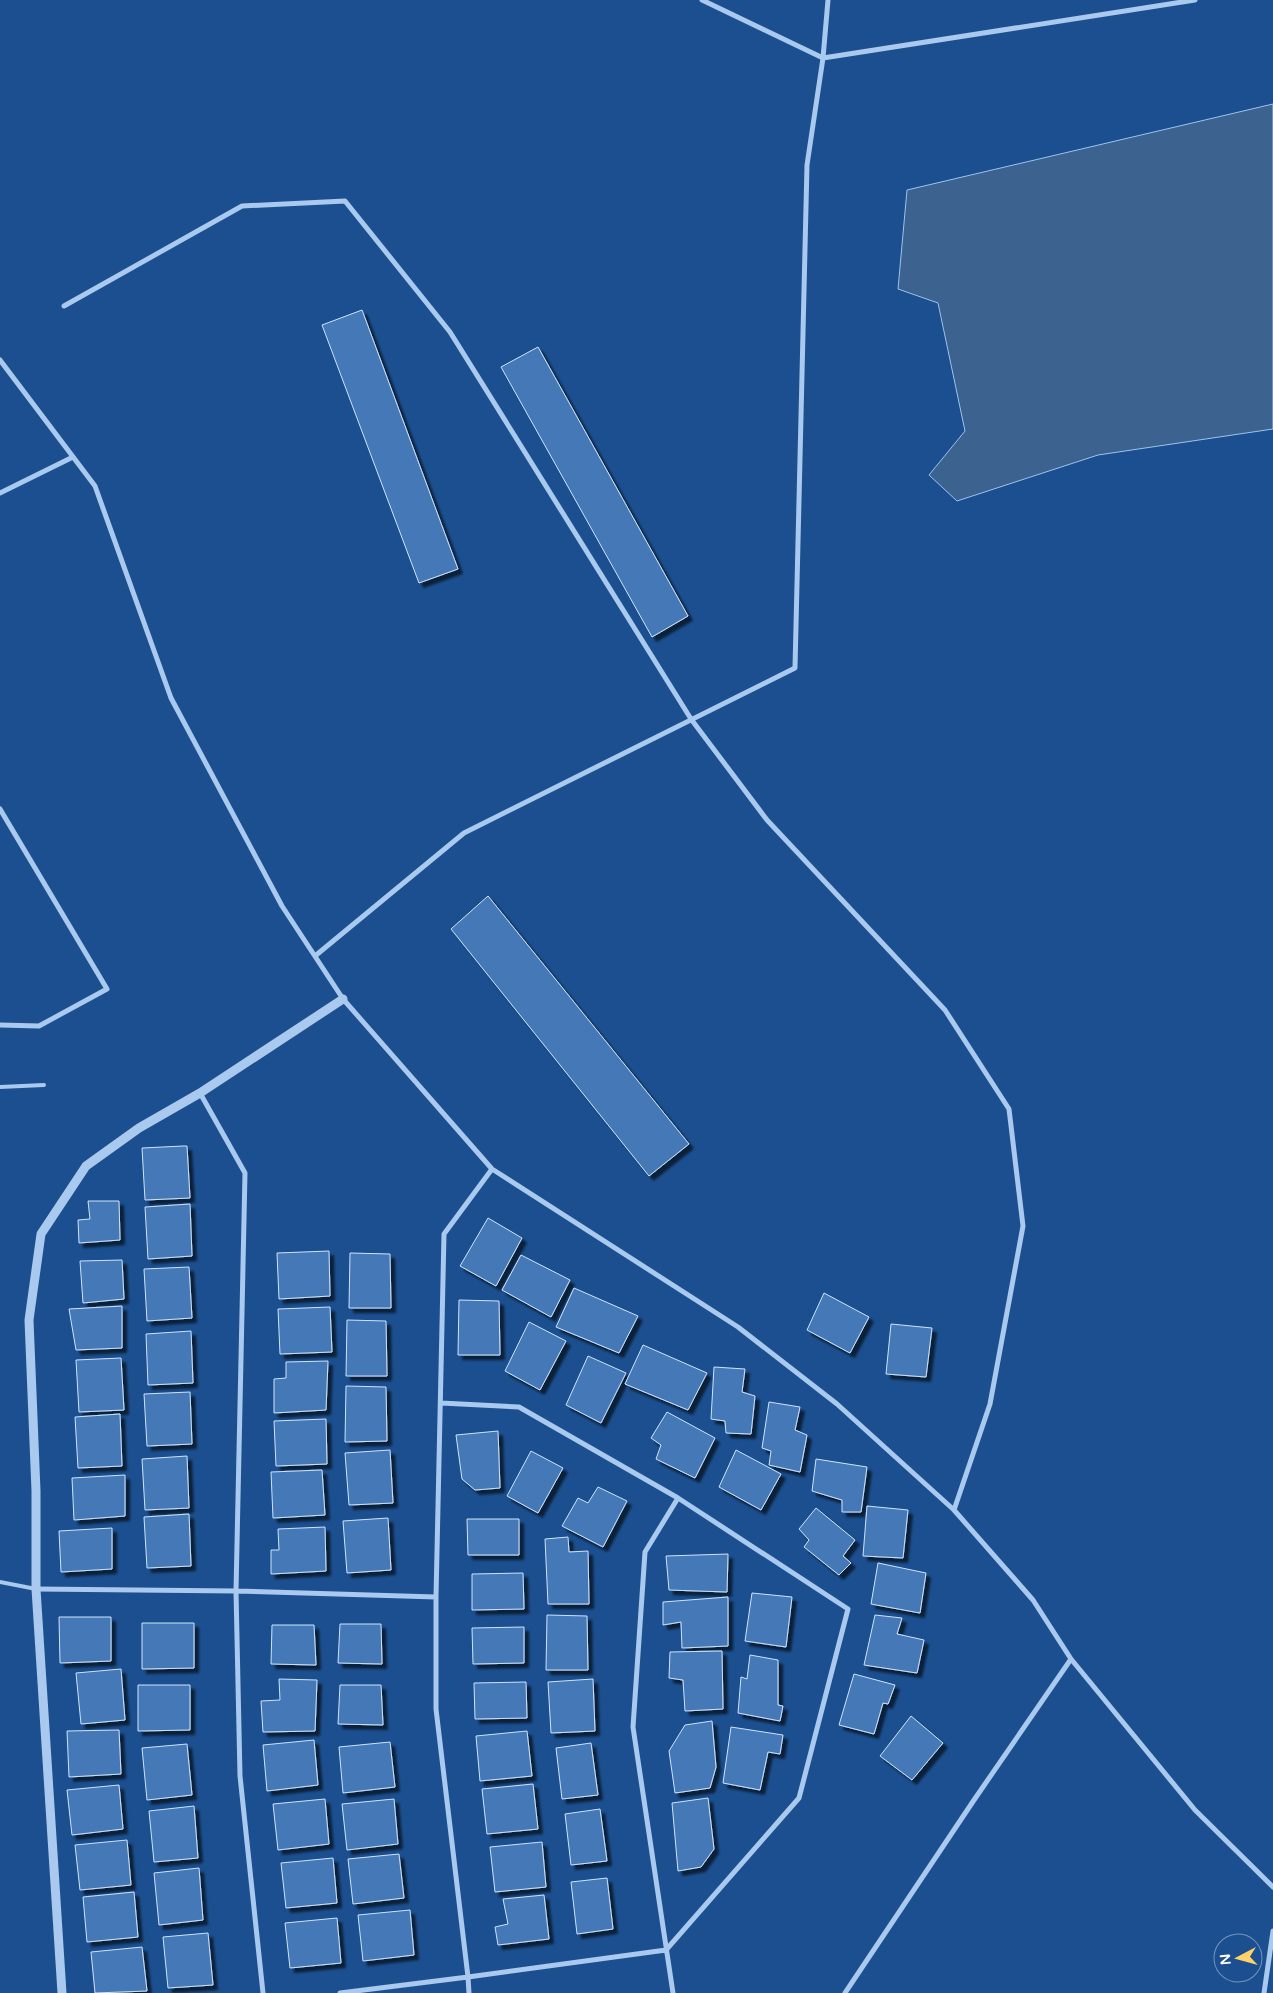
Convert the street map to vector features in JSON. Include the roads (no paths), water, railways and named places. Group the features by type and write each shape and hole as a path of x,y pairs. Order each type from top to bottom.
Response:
{"street":[{"path":"702,0 824,58 1195,0"},
{"path":"315,956 464,833 795,668 807,165 824,58 828,0"},
{"path":"64,306 242,206 345,201 450,332 691,719 766,820 945,1010 1009,1110 1023,1226 990,1404 954,1510"},
{"path":"0,360 95,486 171,698 282,906 343,999 492,1169 738,1327 837,1404 954,1510 1033,1600 1071,1659 1195,1810 1273,1887"},
{"path":"0,492 73,457"},
{"path":"0,810 107,989 39,1026 0,1025"},
{"path":"62,1993 36,1589 36,1491 29,1320 41,1234 86,1166 139,1128 200,1093 343,999"},
{"path":"200,1093 245,1174 236,1591 240,1776 263,1993"},
{"path":"470,1993 436,1709 436,1597 444,1234 492,1169"},
{"path":"340,1993 666,1950 798,1798 848,1609 678,1498 519,1407 441,1402"},
{"path":"674,1993 633,1727 645,1552 678,1498"},
{"path":"36,1589 236,1591 436,1597"},
{"path":"845,1993 1071,1659"},
{"path":"1264,1993 1273,1930"}],"lane":[{"path":"0,1087 44,1085"},
{"path":"0,1582 36,1589"}],"water":[{"path":"1273,104 1273,429 1098,455 957,501 929,475 965,431 938,303 898,289 907,190"}]}
